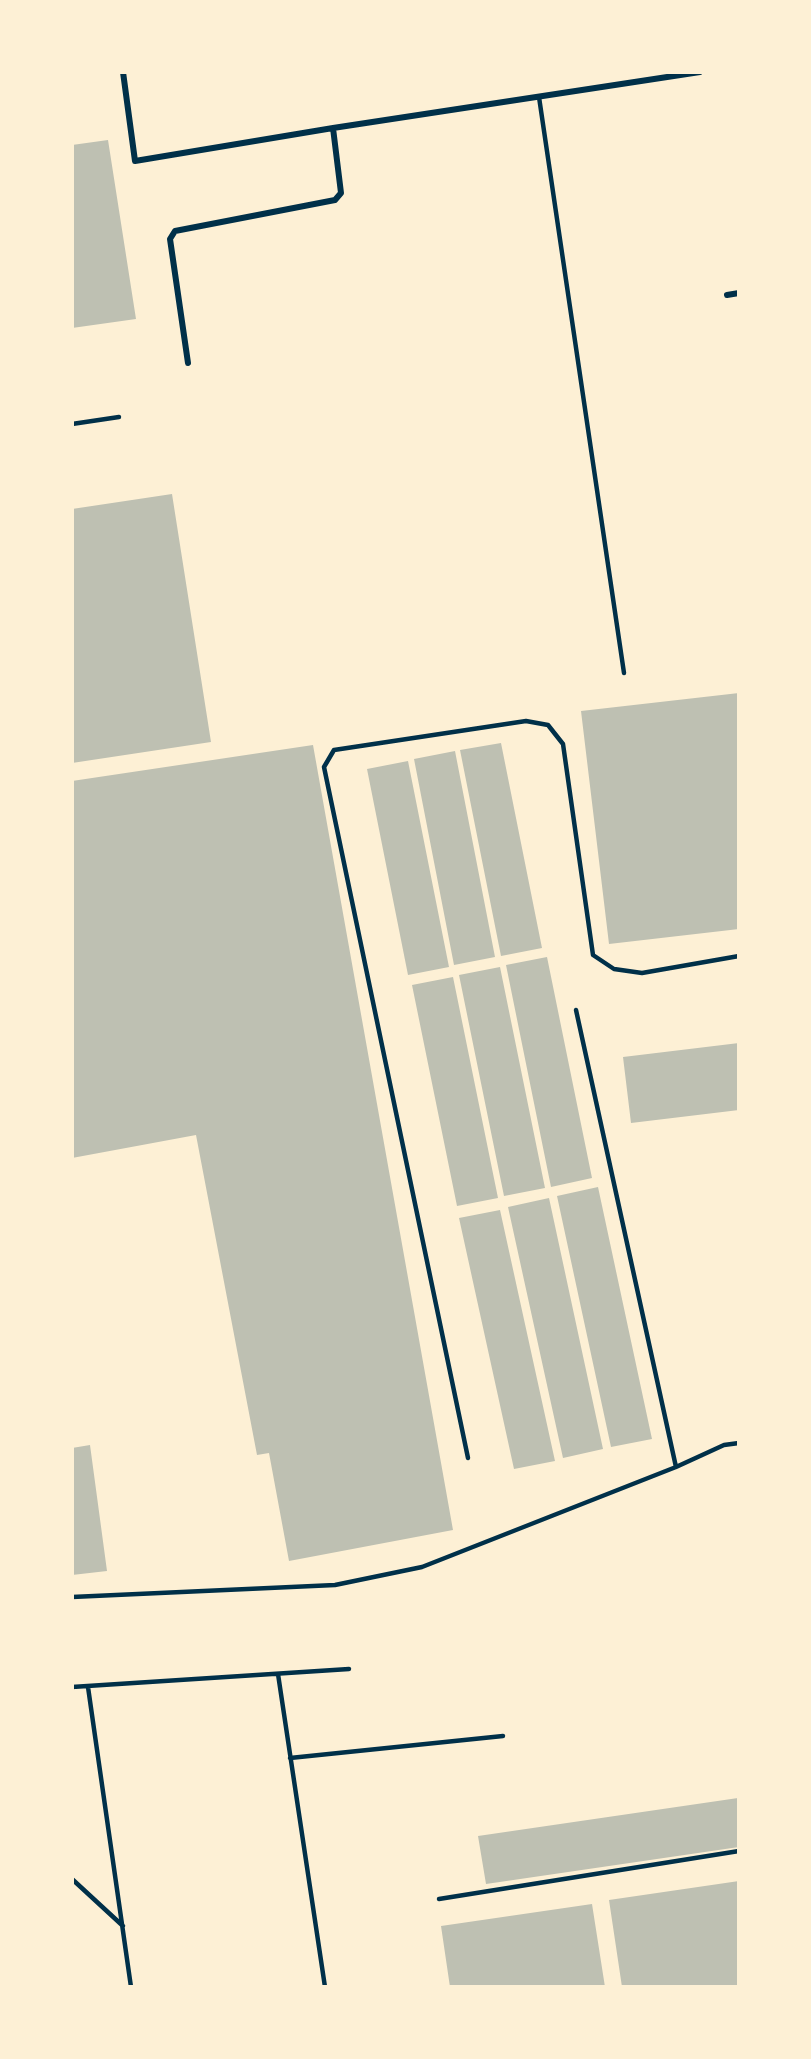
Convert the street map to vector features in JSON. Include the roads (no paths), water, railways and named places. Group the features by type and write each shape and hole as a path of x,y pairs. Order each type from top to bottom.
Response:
{"street":[{"path":"123,72 135,161 700,72"},
{"path":"188,363 170,239 175,231 335,200 341,193 333,128"},
{"path":"727,295 739,293"}],"lane":[{"path":"539,97 624,673"},
{"path":"72,424 119,417"},
{"path":"468,1458 324,767 334,750 526,721 548,724 562,744 593,955 614,969 642,972 739,956"},
{"path":"576,1010 676,1467"},
{"path":"72,1597 335,1585 422,1567 676,1467 724,1445 739,1443"},
{"path":"72,1687 349,1669"},
{"path":"278,1674 325,1987"},
{"path":"88,1687 131,1987"},
{"path":"290,1758 503,1736"},
{"path":"439,1899 739,1851"},
{"path":"72,1879 123,1927"}]}
